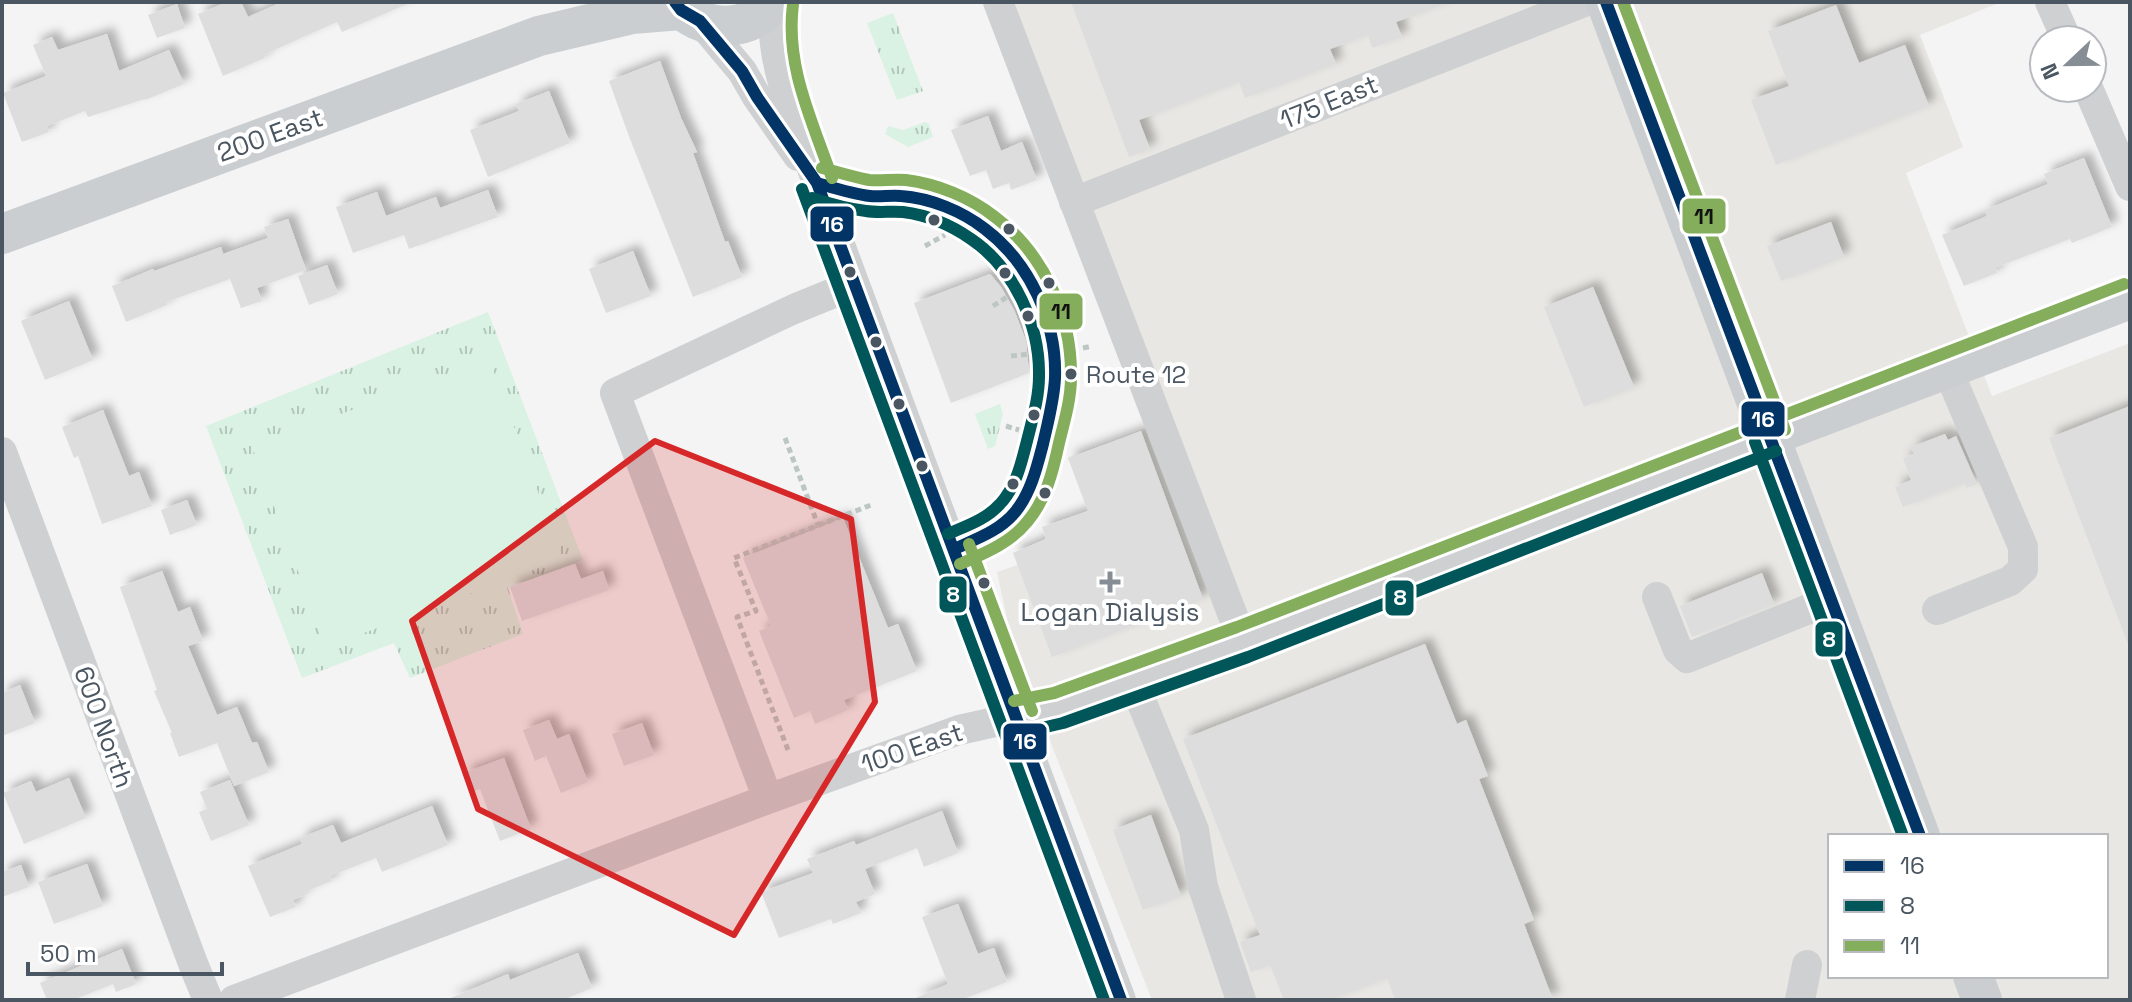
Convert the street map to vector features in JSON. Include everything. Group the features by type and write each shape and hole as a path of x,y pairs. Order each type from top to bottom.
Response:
{"main road":[{"name":"200 East","path":"539,36 587,2"},
{"name":"200 East","path":"2,234 539,36 632,14 685,11 721,26 742,24 761,15 775,2"},
{"path":"1606,2 1919,834"},
{"name":"100 East","path":"1770,436 2130,299"},
{"path":"1974,978 1982,1000"}],"street":[{"path":"775,2 774,30 785,87 817,183 1121,1000"},
{"path":"998,2 1243,642"},
{"name":"175 East","path":"1074,202 1584,2"},
{"path":"2050,2 2060,24"},
{"path":"685,11 742,71 817,183 869,196 923,199 966,216 1004,246 1040,299 1051,335 1055,376 1050,414 1033,480 1014,513 994,531 954,549"},
{"path":"2095,104 2130,186"},
{"path":"768,799 615,393 794,309 853,285"},
{"path":"1937,610 2010,581 2023,569 2023,547 1947,368"},
{"name":"100 East","path":"234,1000 959,730 1058,708 1243,642 1770,436"},
{"name":"600 North","path":"2,452 208,1000"},
{"path":"1657,597 1678,650 1687,658 1831,600"},
{"path":"1133,681 1194,830 1203,887 1241,1000"},
{"path":"1800,1000 1807,965"}],"path":[{"path":"925,246 950,232"},
{"path":"993,306 1011,294"},
{"path":"1083,348 1092,346"},
{"path":"1011,356 1031,354"},
{"path":"785,438 818,525"},
{"path":"788,750 737,617 756,611 734,558 871,505"}],"highlighted area":[{"path":"655,441 851,519 875,702 734,935 478,809 412,621"}],"shaded area":[{"path":"989,2 2001,2 1920,35 1963,147 1906,173 1992,396 2130,343 2130,1000 1152,1000 1013,647 997,572 1097,537 1068,457 1152,426"}],"green space":[{"path":"893,13 923,91 897,100 867,23"},
{"path":"925,122 929,124 933,137 908,147 885,134 888,126 903,130"},
{"path":"488,312 583,560 508,588 523,634 410,678 394,643 302,678 206,426"},
{"path":"489,359 563,559 326,647 252,447"},
{"path":"1000,404 1003,414 995,446 988,449 975,414"}],"building":[{"path":"227,2 241,2 248,17 282,2 412,2 342,32 337,22 223,76 198,14"},
{"path":"1071,2 1445,4 1396,22 1402,37 1372,48 1368,35 1330,49 1336,64 1245,98 1239,82 1139,120 1150,149 1129,157"},
{"path":"177,4 185,28 157,38 148,15"},
{"path":"1836,5 1859,63 1905,45 1929,106 1776,165 1751,100 1789,86 1768,31"},
{"path":"107,34 119,71 169,50 184,84 145,100 88,117 85,111 47,126 49,132 22,142 3,93 46,76 33,45 52,37 58,50"},
{"path":"660,61 697,152 693,153 725,242 728,241 742,277 693,297 609,81"},
{"path":"549,91 570,143 488,177 470,130 519,111 516,104"},
{"path":"988,116 1001,151 1022,142 1037,180 1011,190 1009,183 993,189 986,170 970,176 951,130"},
{"path":"2084,158 2112,227 2072,243 2070,239 1995,268 1997,273 1964,286 1942,235 1987,216 1985,210 2048,184 2044,174"},
{"path":"488,190 498,217 409,249 404,235 353,253 336,207 377,192 386,216 436,197 440,208"},
{"path":"288,219 306,270 257,288 262,301 241,308 230,279 166,302 167,305 126,322 112,286 221,247 223,254 268,238 264,227"},
{"path":"1831,222 1844,257 1781,281 1767,246"},
{"path":"633,251 651,296 606,313 589,269"},
{"path":"327,265 338,294 309,305 298,276"},
{"path":"990,274 1014,310 1026,341 1029,373 951,403 914,303"},
{"path":"1593,287 1634,387 1584,407 1544,307"},
{"path":"69,301 93,360 45,380 21,321"},
{"path":"2130,406 2130,644 2128,644 2049,438"},
{"path":"103,410 129,476 139,472 152,506 102,524 78,456 74,458 62,427"},
{"name":"Logan Dialysis","path":"1141,431 1203,599 1052,657 1013,553 1046,539 1042,527 1088,511 1068,458"},
{"path":"1945,434 1948,440 1956,436 1977,484 1967,488 1964,483 1903,507 1895,487 1911,480 1903,458 1914,454 1911,447"},
{"path":"187,500 197,525 170,535 161,510"},
{"path":"843,518 888,628 898,624 917,671 844,700 848,710 815,724 810,711 794,718 759,631 771,626 743,558"},
{"path":"575,564 581,579 603,571 609,590 522,621 510,587"},
{"path":"162,571 178,612 190,607 203,641 188,646 217,715 237,707 252,743 257,742 269,772 234,786 217,743 179,757 120,587"},
{"path":"1762,573 1774,604 1692,637 1680,606"},
{"path":"1425,644 1457,724 1466,720 1488,776 1479,779 1534,920 1524,924 1553,1000 1395,1000 1387,978 1331,1000 1284,1000 1270,965 1251,972 1240,942 1260,935 1183,739"},
{"path":"20,685 35,723 2,736 2,693"},
{"path":"549,720 557,739 569,734 588,782 561,793 546,756 535,761 523,730"},
{"path":"642,723 654,755 624,766 612,734"},
{"path":"504,758 531,829 500,841 480,789 471,792 464,773"},
{"path":"69,778 86,818 24,844 3,793 31,781 36,792"},
{"path":"230,780 249,825 211,841 199,812 207,809 200,792"},
{"path":"432,806 448,845 382,872 376,858 330,876 332,881 293,900 296,907 270,917 248,866 302,844 300,838 333,825 341,843"},
{"path":"942,811 958,853 924,867 917,848 865,869 875,894 856,902 861,913 833,924 831,919 779,938 761,892 813,873 807,859 854,841 856,845"},
{"path":"1151,815 1181,896 1143,910 1113,830"},
{"path":"87,864 103,906 54,924 38,882"},
{"path":"21,865 29,887 2,897 2,872"},
{"path":"958,904 978,954 994,948 1007,982 961,1000 911,1000 948,984 922,917"},
{"path":"122,949 136,984 116,992 113,984 73,1000 47,1000 40,983"},
{"path":"578,953 592,988 563,1000 446,1000 508,974 510,980"}],"transit line":[{"name":"16","path":"675,2 681,10 700,21 742,71 817,183 1121,1000"},
{"name":"16","path":"1606,2 1919,834"},
{"name":"11","path":"1623,2 1785,430"},
{"name":"11","path":"793,4 793,49 797,71 832,178"},
{"name":"11","path":"822,168 869,180 918,182 953,192 975,203 995,217 1028,249 1052,288 1060,309 1070,354 1071,386 1048,485 1034,513 1013,536 960,564"},
{"name":"16","path":"817,183 863,195 923,199 966,217 985,229 1015,259 1038,295 1046,315 1054,357 1054,386 1043,444 1030,488 1016,511 1003,524 954,549"},
{"name":"8","path":"802,189 1104,1000"},
{"name":"8","path":"812,198 859,210 912,213 955,229 1000,265 1022,299 1035,337 1039,384 1018,472 1011,489 995,509 976,522 948,534"},
{"name":"11","path":"1014,701 1054,693 1237,627 2124,284"},
{"name":"8","path":"1755,442 1902,834"},
{"name":"8","path":"1020,733 1063,723 1248,657 1776,451"},
{"name":"11","path":"969,544 1032,711"}],"place":[{"name":"Route 12","path":"1071,374"},
{"name":"Logan Dialysis","path":"1110,582"}]}
